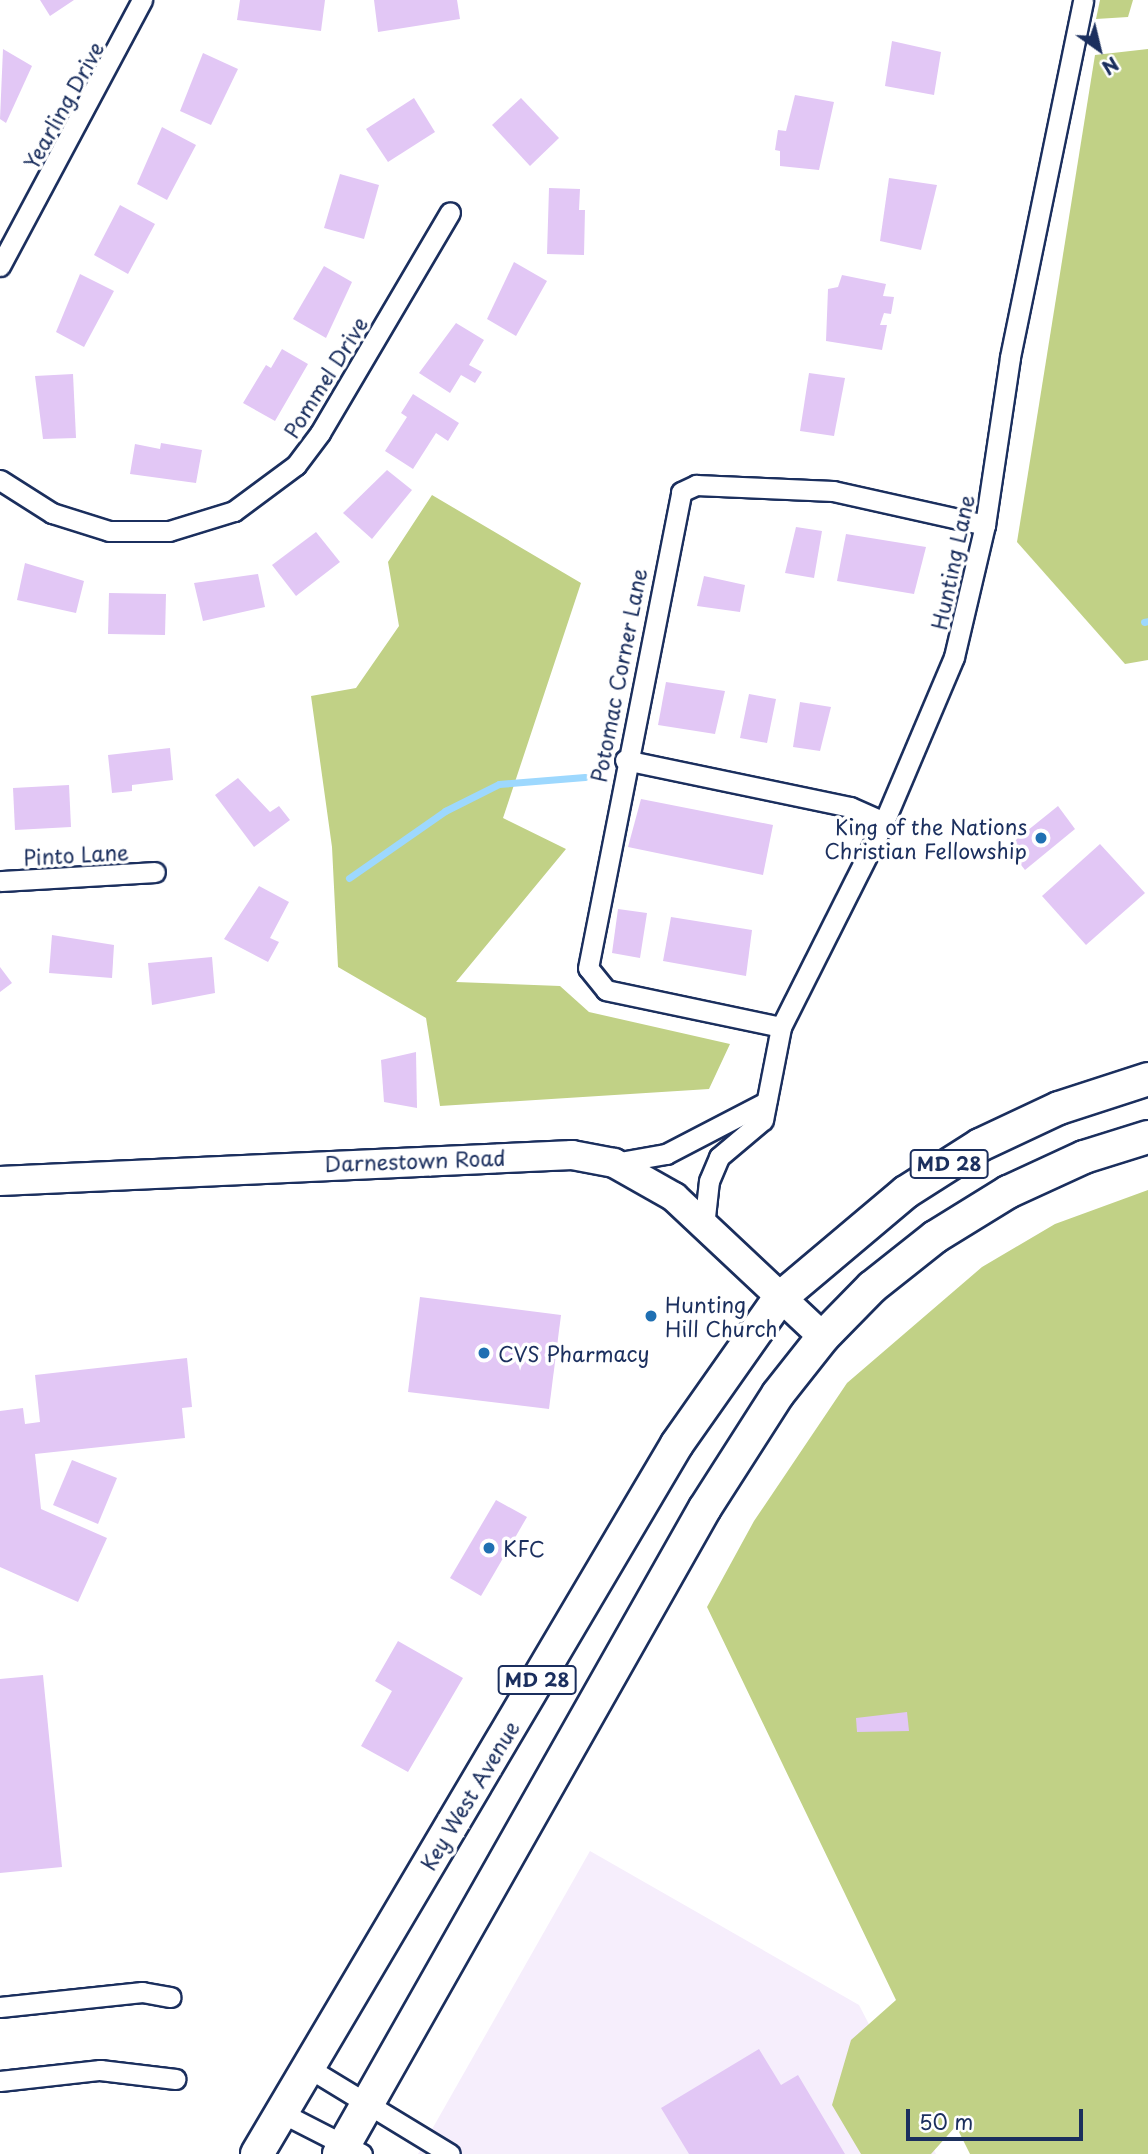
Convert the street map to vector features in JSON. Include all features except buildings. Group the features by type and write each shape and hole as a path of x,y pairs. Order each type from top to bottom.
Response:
{"main road":[{"name":"MD 28","path":"779,1299 906,1192 980,1145 1059,1108 1148,1079"},
{"name":"MD 28","path":"348,2151 367,2104 705,1508 778,1394 823,1337 872,1287 935,1237 1008,1192 1084,1157 1148,1137"},
{"name":"Darnestown Road","path":"0,1181 572,1155 614,1163 674,1198 779,1299 823,1337"},
{"name":"Key West Avenue","path":"257,2154 677,1444 779,1299"}],"street":[{"name":"Yearling Drive","path":"0,266 142,0"},
{"name":"Hunting Lane","path":"704,1226 709,1181 719,1157 763,1119 781,1027 884,822 954,657 985,525 1010,357 1083,0"},
{"name":"Pommel Drive","path":"0,480 52,513 109,531 169,531 234,511 296,464 320,433 450,212"},
{"name":"Potomac Corner Lane","path":"781,1027 628,996 594,982 588,968 625,761 681,492 696,485 833,491 985,525"},
{"path":"625,761 850,807 884,822"},
{"name":"Pinto Lane","path":"0,881 155,872"},
{"path":"614,1163 666,1154 766,1102"},
{"path":"0,2007 142,1992 171,1997"},
{"path":"307,2067 450,2154"},
{"path":"0,2081 100,2070 175,2079"},
{"path":"280,2112 348,2151"}],"shaded area":[{"path":"590,1851 859,2005 936,2154 418,2154"}],"green space":[{"path":"1100,0 1133,0 1128,17 1096,19"},
{"path":"1148,49 1148,660 1125,664 1017,542 1095,55"},
{"path":"432,495 581,583 503,818 566,849 456,982 560,986 589,1012 730,1044 709,1089 440,1106 426,1018 338,967 332,847 311,696 356,688 399,626 388,562"},
{"path":"1148,1190 1148,2154 970,2154 956,2126 931,2154 861,2154 832,2105 851,2040 896,2000 707,1607 754,1521 847,1383 982,1267 1055,1224"}],"waterway":[{"path":"1144,622 1148,621"},
{"path":"349,878 445,811 499,784 585,777"}],"place":[{"name":"King of the Nations Christian Fellowship","path":"1041,838"},
{"name":"Hunting Hill Church","path":"651,1316"},
{"name":"CVS Pharmacy","path":"484,1353"},
{"name":"KFC","path":"489,1548"}]}
